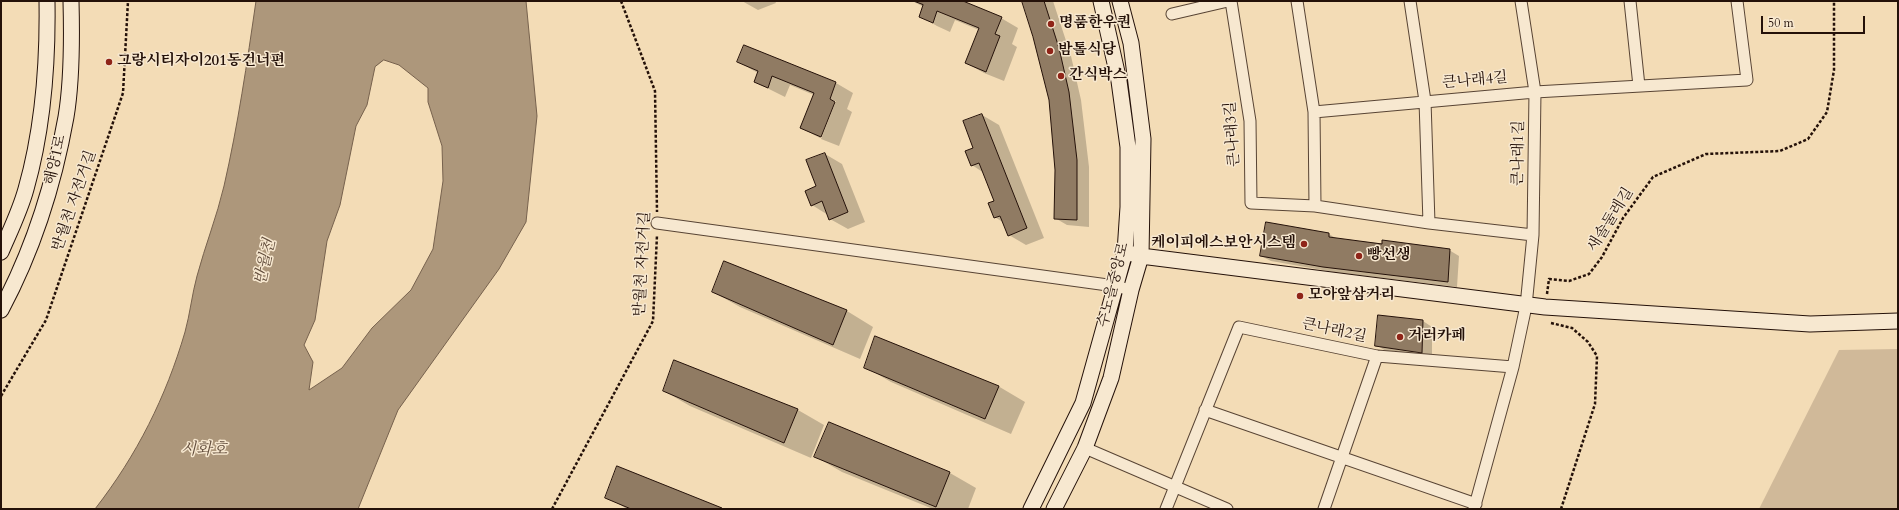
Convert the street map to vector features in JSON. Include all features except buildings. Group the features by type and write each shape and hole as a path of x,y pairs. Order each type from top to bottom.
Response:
{"main road":[{"name":"해양1로","path":"1,252 26,190 36,150 46,66 47,1"},
{"name":"해양1로","path":"1,310 18,278 44,210 63,130 66,116 72,40 71,1"},
{"name":"수노을중앙로","path":"1031,509 1082,403 1125,252 1128,207 1128,147 1119,81 1101,1"},
{"name":"수노을중앙로","path":"1054,509 1085,448 1111,378 1131,290 1141,256 1143,139 1131,43 1120,1"},
{"path":"1125,252 1141,256 1545,308 1810,324 1898,322"}],"street":[{"path":"1172,14 1228,1"},
{"name":"큰나래3길","path":"1231,1 1250,121 1251,203 1315,206 1429,223 1533,235"},
{"path":"1297,1 1314,112 1315,206"},
{"path":"1410,1 1425,101 1429,223"},
{"name":"큰나래1길","path":"1521,1 1535,92 1533,235 1526,306"},
{"path":"1630,1 1639,86"},
{"name":"큰나래4길","path":"1314,112 1535,92 1746,80 1737,1"},
{"path":"657,222 1115,286 1131,290"},
{"path":"1205,410 1343,457 1475,506 1513,367 1526,306"},
{"name":"큰나래2길","path":"1166,509 1239,327 1377,356 1513,367"},
{"path":"1324,509 1377,356"},
{"path":"1085,448 1227,509"}],"path":[{"name":"반월천 자전거길","path":"1,396 46,320 123,93 128,1"},
{"name":"반월천 자전거길","path":"552,509 653,321 657,222 655,91 621,1"},
{"name":"새솔둘레길","path":"1561,509 1596,404 1597,356 1588,342 1572,328 1544,321 1549,279 1569,281 1589,274 1602,257 1623,218 1653,177 1706,154 1780,151 1808,139 1827,112 1834,70 1834,1"}],"shaded area":[{"path":"1898,349 1898,509 1759,509 1839,350"}],"water":[{"path":"256,1 526,1 537,116 526,222 499,269 398,410 358,509 95,509 124,468 149,425 169,379 185,332 197,276 218,208 229,163 246,71","holes":["384,60 399,65 428,88 428,102 442,146 443,181 433,249 411,290 372,328 342,368 309,390 313,362 304,345 315,320 327,241 340,205 356,126 367,105 375,67"]}],"place":[{"name":"명품한우퀀","path":"1051,24"},
{"name":"밤톨식당","path":"1050,51"},
{"name":"그랑시티자이201동건너편","path":"109,62"},
{"name":"간식박스","path":"1061,76"},
{"name":"케이피에스보안시스템","path":"1304,244"},
{"name":"빵선생","path":"1359,256"},
{"name":"모아앞삼거리","path":"1300,296"},
{"name":"거러카페","path":"1400,337"}],"water label":[{"name":"반월천","path":"266,262"},
{"name":"시화호","path":"204,450"}]}
